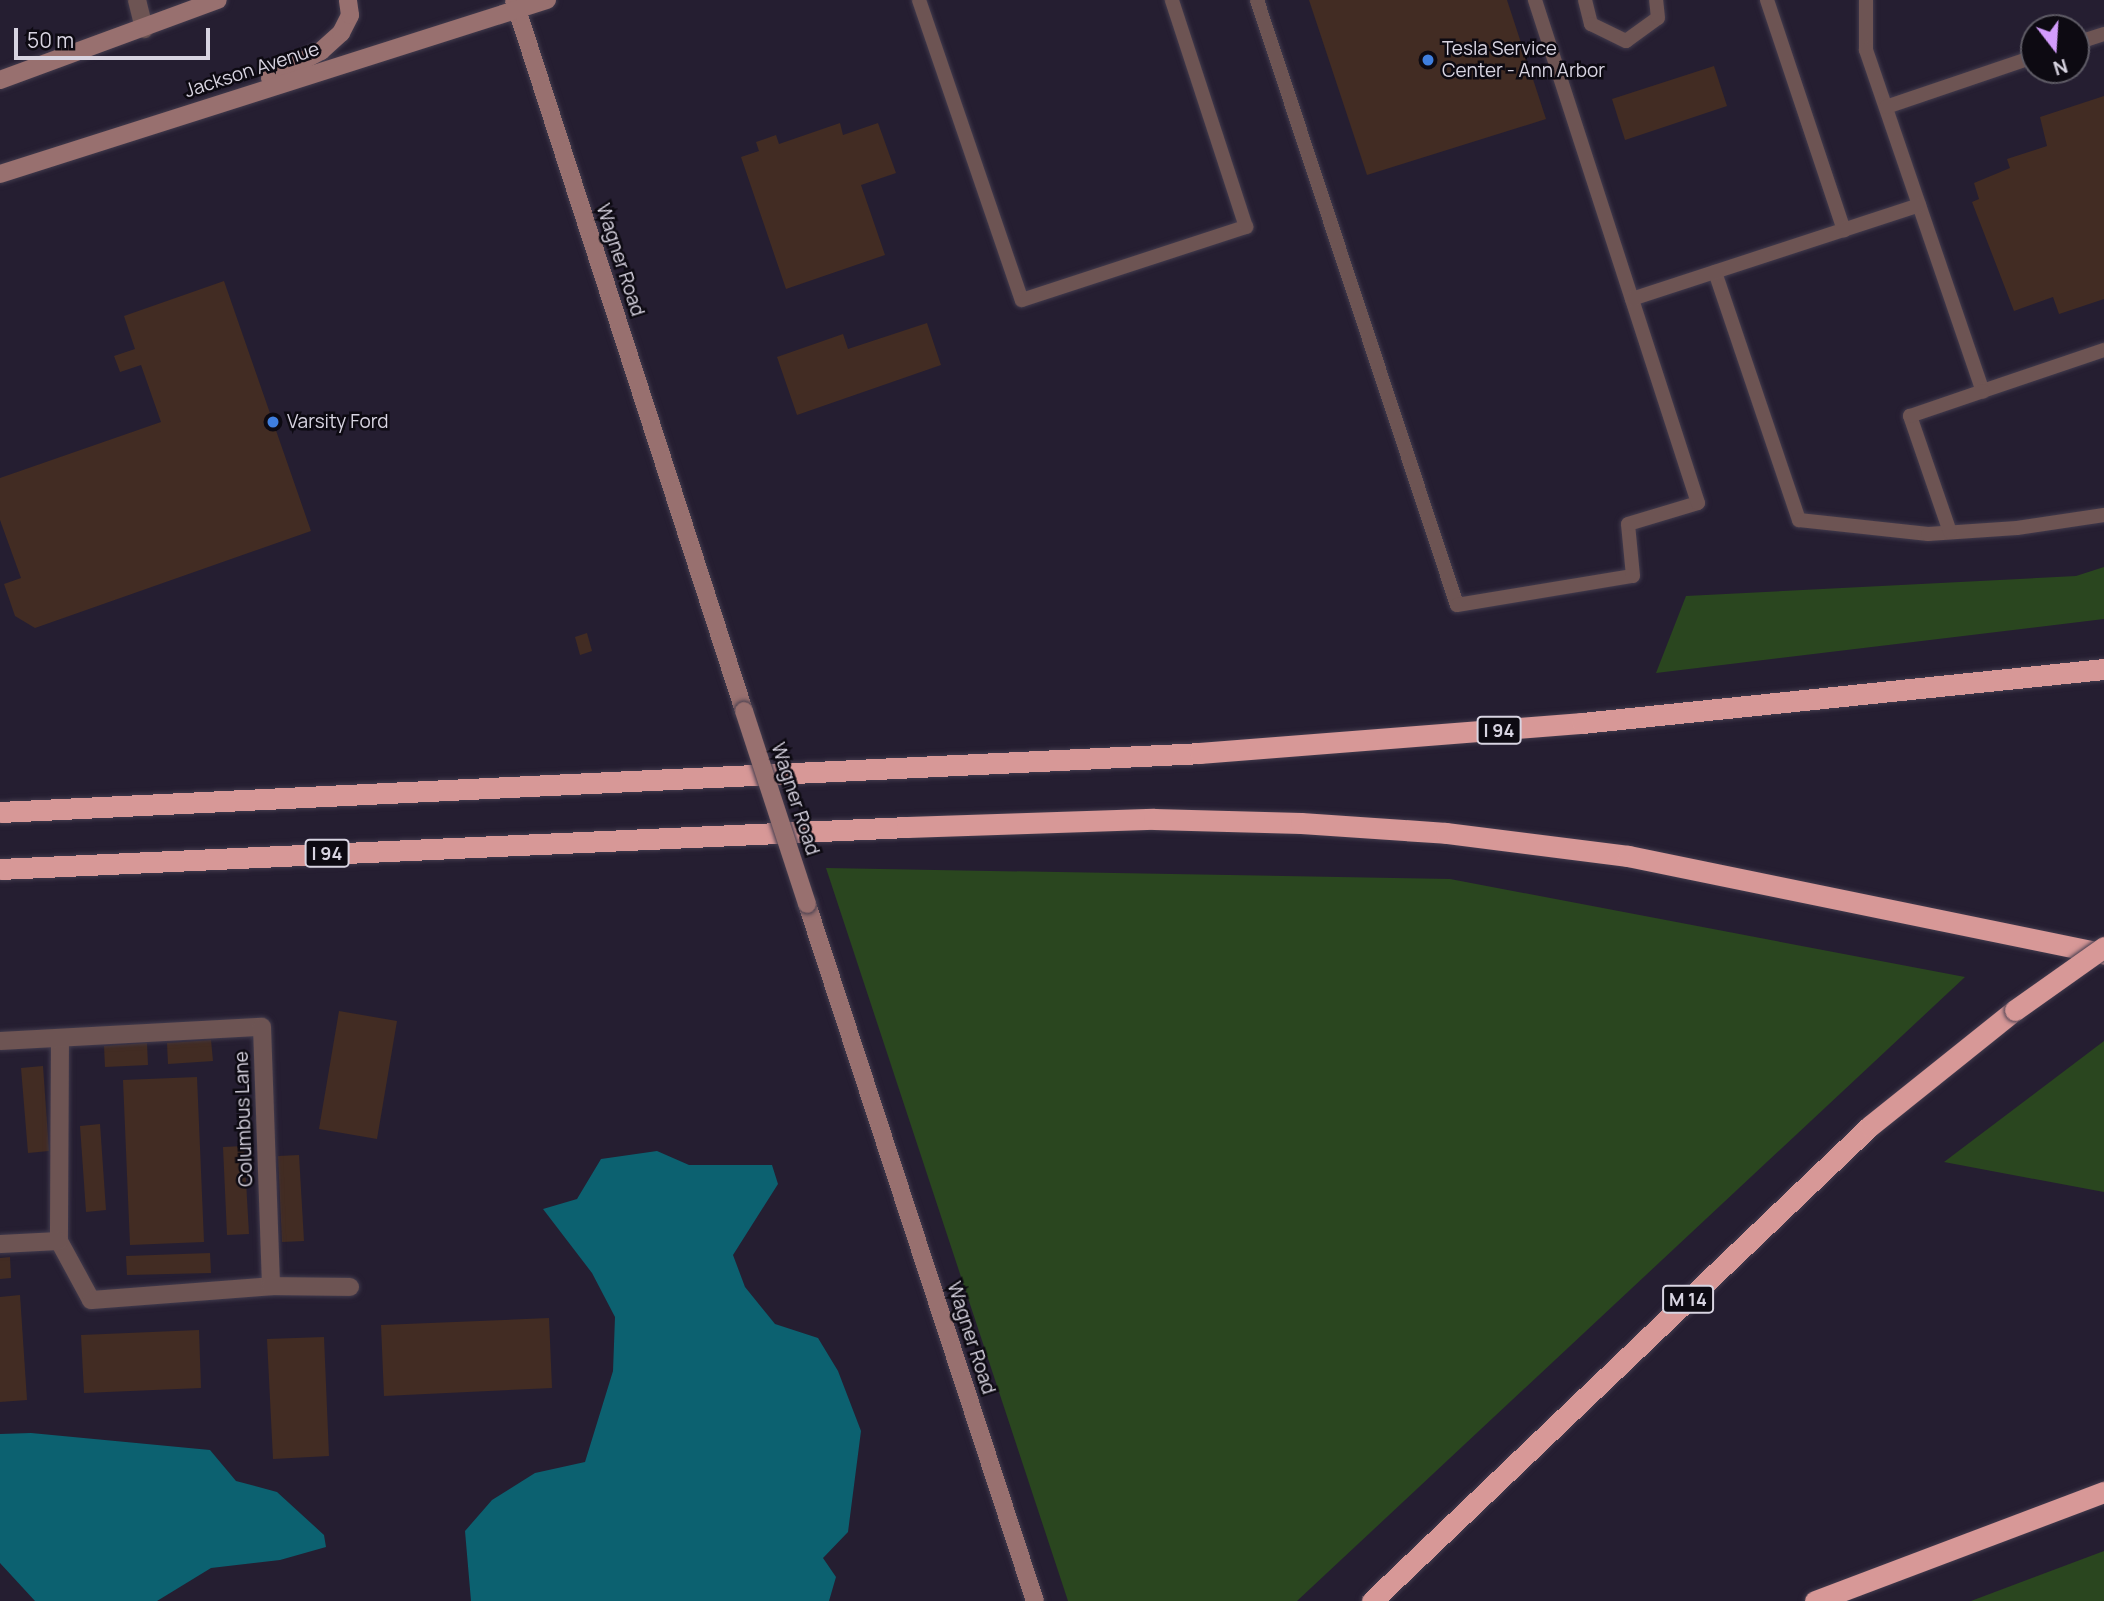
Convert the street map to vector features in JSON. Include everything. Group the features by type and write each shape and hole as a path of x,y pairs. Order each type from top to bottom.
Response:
{"highway":[{"name":"I 94","path":"0,812 1200,753 1582,723 2104,669"},
{"path":"0,805 61,810"},
{"name":"I 94","path":"0,869 907,827 1154,819 1301,824 1446,833 1628,856 2104,954"},
{"name":"M 14","path":"1372,1601 1870,1126 2015,1010 2104,947"},
{"path":"1815,1601 2104,1492"}],"main road":[{"path":"0,80 218,0"},
{"path":"233,97 321,51 341,33 350,15 348,0"},
{"name":"Jackson Avenue","path":"0,174 516,5 547,0"},
{"name":"Wagner Road","path":"516,5 1035,1601"}],"street":[{"path":"137,0 144,29"},
{"name":"Columbus Lane","path":"0,1041 262,1027 271,1286"},
{"path":"60,1038 59,1241 91,1300 271,1286 350,1287"},
{"path":"0,1244 59,1241"}],"lane":[{"path":"919,0 1022,300 1246,228 1172,0"},
{"path":"1257,0 1457,605 1633,576 1628,524 1698,503 1535,0"},
{"path":"1585,0 1591,24 1626,41 1658,18 1656,0"},
{"path":"1767,0 1844,230"},
{"path":"1866,0 1866,50 1983,391"},
{"path":"1886,107 2020,62"},
{"path":"1632,299 1919,205"},
{"path":"1715,272 1799,520 1950,532 2104,515"},
{"path":"1950,532 1910,416 2104,350"}],"green space":[{"path":"2104,567 2104,619 1656,673 1686,596 2076,576"},
{"path":"826,868 1450,879 1965,977 1297,1601 1068,1601"},
{"path":"2104,1041 2104,1192 1944,1162"},
{"path":"2104,1551 2104,1601 1971,1601"}],"water":[{"path":"657,1151 689,1165 772,1165 778,1184 733,1255 745,1287 775,1324 818,1338 838,1371 861,1431 848,1532 823,1558 836,1577 829,1601 471,1601 465,1531 492,1500 535,1473 585,1462 613,1371 615,1317 592,1273 543,1209 577,1199 601,1159"},
{"path":"31,1433 210,1450 236,1481 277,1492 324,1535 326,1547 280,1560 211,1568 157,1601 35,1601 0,1563 0,1434"}],"building":[{"name":"Tesla Service Center - Ann Arbor","path":"1309,0 1507,0 1546,119 1367,175"},
{"path":"1714,66 1727,106 1625,140 1612,99"},
{"path":"2104,96 2104,299 2059,314 2053,297 2014,311 1972,202 1979,199 1974,183 2010,168 2007,159 2047,146 2040,117"},
{"path":"840,123 843,135 878,123 896,173 861,185 885,255 786,289 741,157 759,151 756,142 776,135 779,144"},
{"path":"224,281 311,531 35,628 15,616 4,584 21,578 0,520 0,478 161,422 141,365 120,372 114,356 135,349 124,316"},
{"path":"927,323 941,365 797,415 777,357 843,334 848,349"},
{"path":"587,633 592,651 580,655 575,637"},
{"path":"339,1011 397,1021 377,1139 319,1129"},
{"path":"211,1040 213,1061 168,1064 167,1043"},
{"path":"147,1043 148,1065 105,1067 104,1046"},
{"path":"43,1066 49,1151 28,1153 21,1068"},
{"path":"197,1077 204,1242 130,1245 123,1080"},
{"path":"100,1124 106,1210 86,1212 80,1126"},
{"path":"244,1146 249,1234 227,1235 223,1147"},
{"path":"299,1155 304,1241 282,1242 278,1156"},
{"path":"210,1253 211,1273 127,1275 126,1256"},
{"path":"10,1257 11,1278 0,1279 0,1258"},
{"path":"20,1295 27,1400 0,1402 0,1297"},
{"path":"549,1318 552,1388 384,1396 381,1325"},
{"path":"199,1330 201,1388 84,1393 81,1335"},
{"path":"324,1337 329,1456 273,1459 267,1339"}],"place":[{"name":"Tesla Service Center - Ann Arbor","path":"1428,60"},
{"name":"Varsity Ford","path":"273,422"}]}
